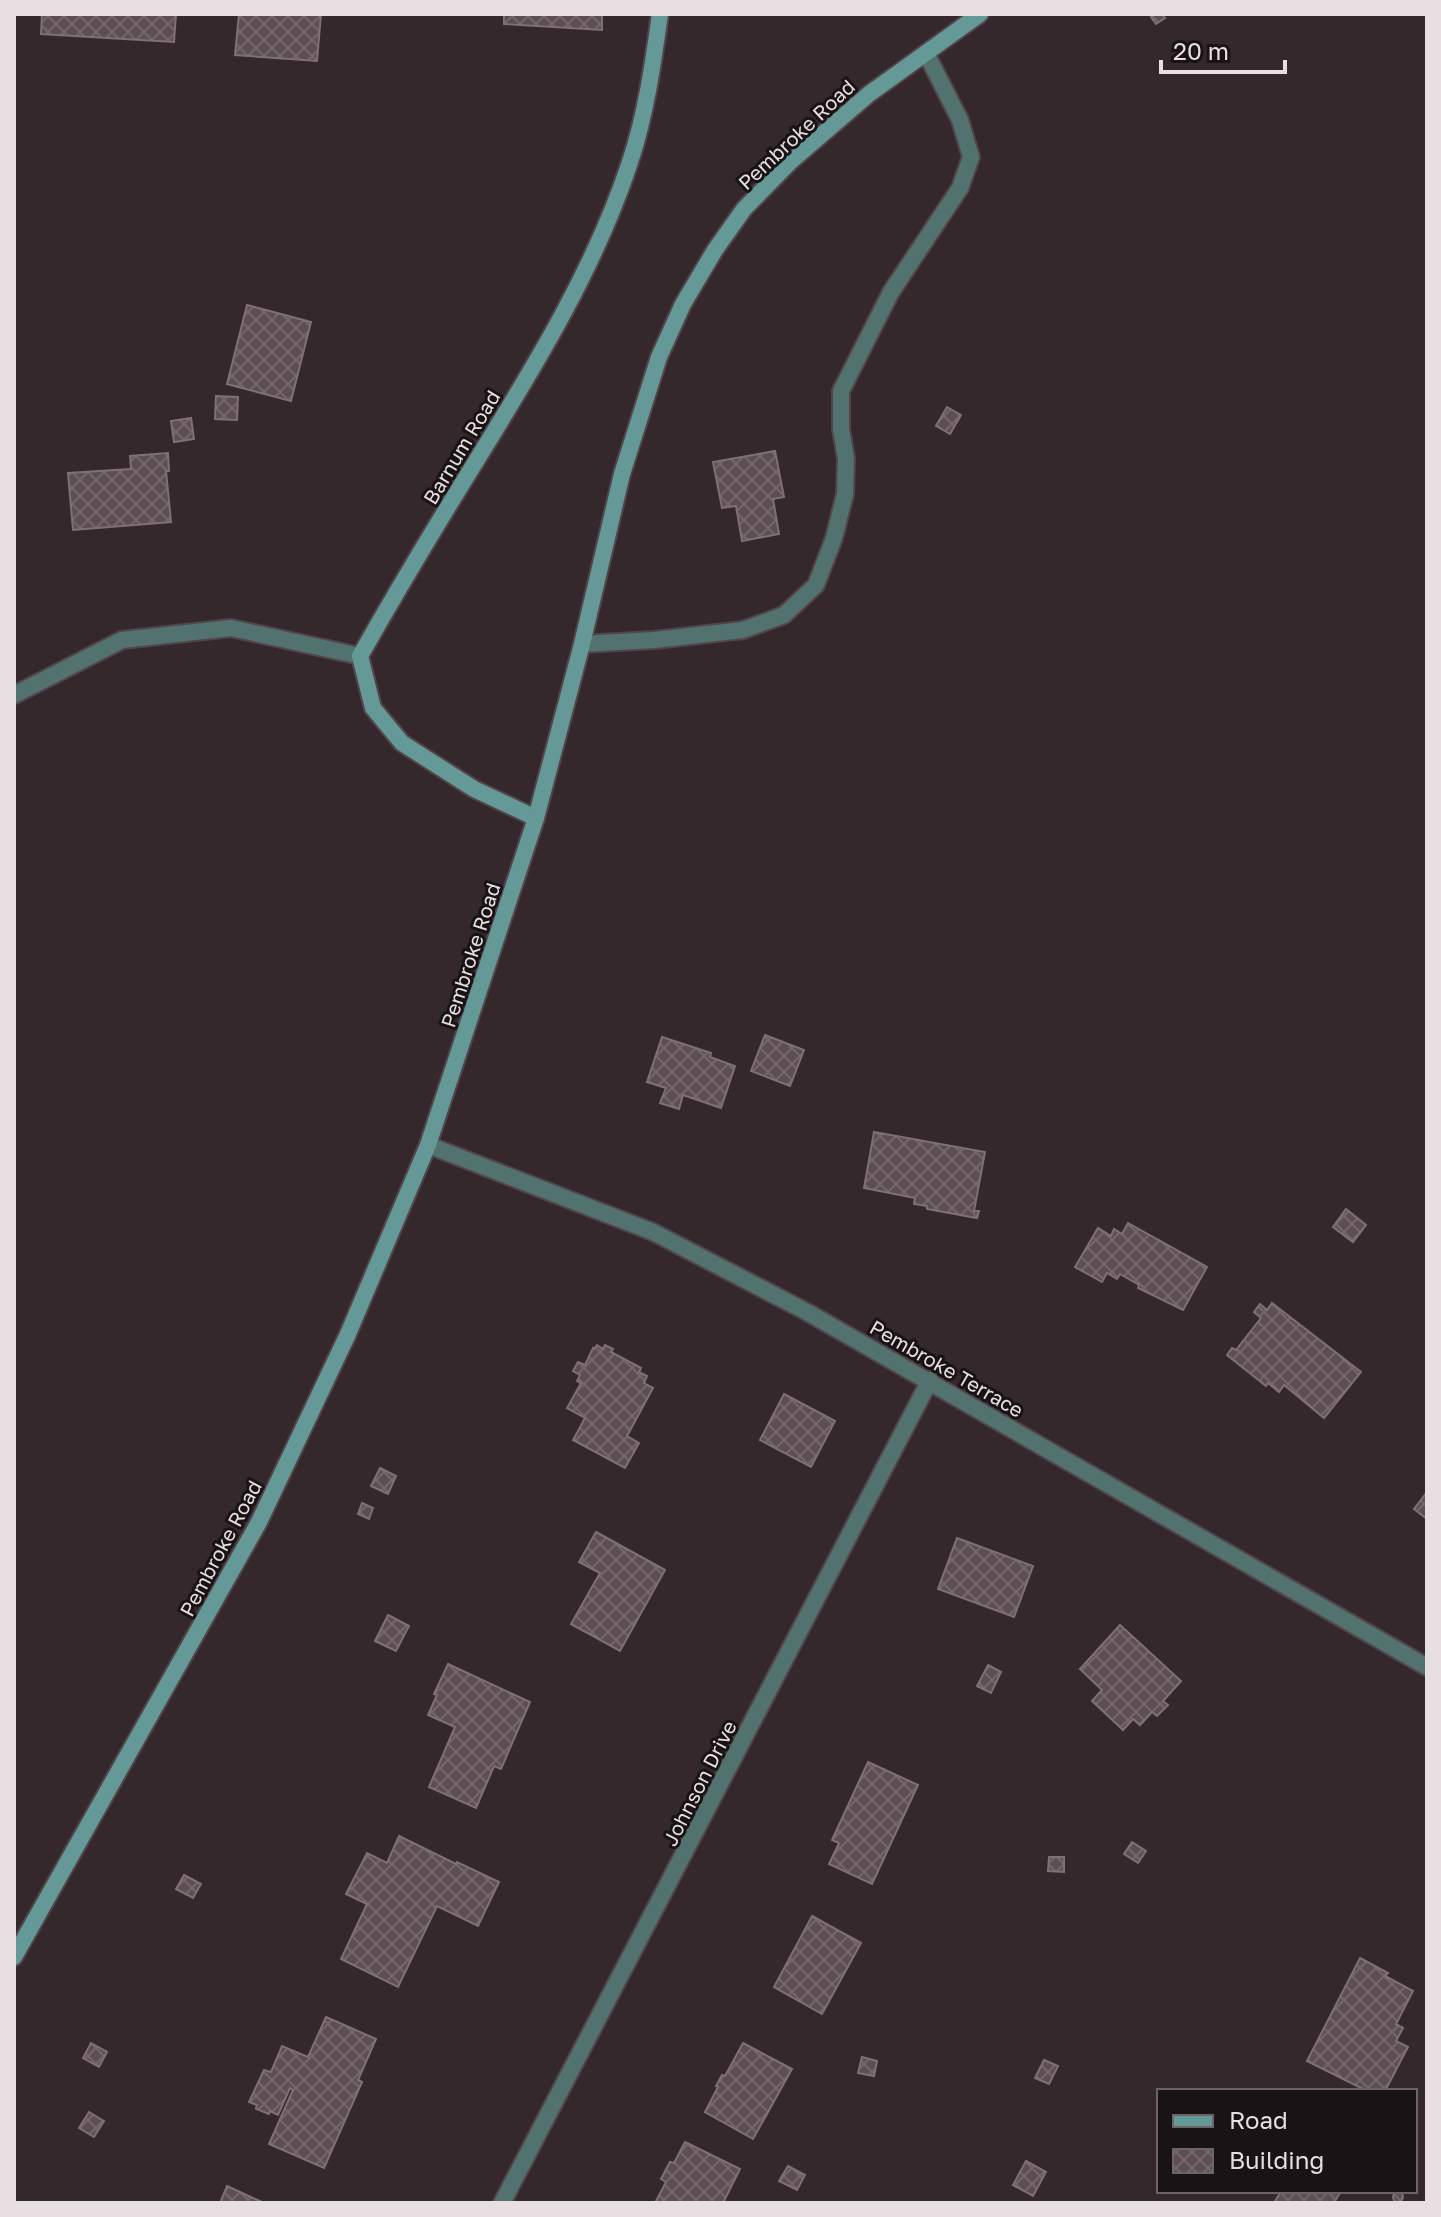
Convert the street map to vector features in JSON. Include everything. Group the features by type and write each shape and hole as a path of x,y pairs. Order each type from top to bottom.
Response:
{"main road":[{"name":"Barnum Road","path":"360,656 542,353 598,243 630,162 650,85 660,14"},
{"name":"Pembroke Road","path":"14,1957 259,1522 348,1334 428,1145 536,818 582,644 622,474 659,357 683,304 744,209 790,162 869,94 980,14"},
{"path":"360,656 373,708 402,743 474,789 536,818"}],"street":[{"path":"582,644 743,630 784,615 816,585 834,538 845,494 841,391 891,292 960,188 971,157 960,120 926,53"},
{"path":"14,695 122,640 215,629 231,628 360,656"},
{"name":"Pembroke Terrace","path":"428,1145 653,1232 807,1312 1427,1667"},
{"name":"Johnson Drive","path":"502,2203 930,1380"}],"building":[{"path":"42,14 176,14 174,42 41,34"},
{"path":"239,14 321,14 317,61 235,55"},
{"path":"504,14 602,14 602,30 504,24"},
{"path":"1162,14 1165,18 1156,24 1151,17"},
{"path":"247,305 311,322 291,401 227,384"},
{"path":"216,396 238,397 237,420 215,419"},
{"path":"947,407 961,415 950,434 936,426"},
{"path":"191,418 194,439 174,442 171,421"},
{"path":"775,451 784,497 773,499 779,534 742,541 736,506 722,508 713,462"},
{"path":"168,453 169,471 166,471 171,522 73,530 68,473 131,469 130,456"},
{"path":"765,1035 804,1050 790,1086 751,1071"},
{"path":"662,1037 711,1053 710,1057 735,1066 721,1108 683,1095 679,1109 660,1103 666,1088 647,1082"},
{"path":"874,1132 985,1152 974,1211 979,1211 977,1218 927,1209 927,1206 914,1204 915,1198 864,1188"},
{"path":"1346,1209 1366,1225 1353,1242 1333,1227"},
{"path":"1128,1223 1207,1267 1183,1310 1138,1288 1139,1285 1120,1274 1117,1279 1107,1273 1102,1282 1075,1267 1098,1228 1111,1236 1114,1229 1122,1234"},
{"path":"1272,1303 1361,1372 1324,1418 1284,1385 1279,1392 1268,1383 1266,1386 1227,1355 1232,1348 1236,1350 1261,1318 1254,1312 1260,1304 1267,1310"},
{"path":"597,1345 603,1349 605,1345 613,1349 611,1352 641,1368 639,1372 647,1376 644,1383 653,1388 627,1436 639,1443 625,1468 573,1440 585,1418 567,1408 581,1383 577,1381 580,1375 573,1371 578,1362 585,1365"},
{"path":"784,1394 835,1421 811,1467 760,1440"},
{"path":"380,1468 396,1476 388,1494 371,1486"},
{"path":"1427,1492 1427,1519 1414,1509"},
{"path":"362,1503 373,1508 369,1519 358,1514"},
{"path":"596,1532 665,1570 620,1651 571,1624 600,1573 579,1562"},
{"path":"957,1538 1033,1566 1014,1617 938,1589"},
{"path":"388,1615 409,1626 396,1651 375,1641"},
{"path":"1120,1625 1181,1681 1163,1701 1168,1705 1157,1716 1152,1712 1140,1725 1133,1719 1123,1730 1092,1701 1102,1690 1080,1669"},
{"path":"448,1664 530,1702 501,1769 494,1766 476,1808 429,1787 455,1727 428,1715"},
{"path":"988,1665 1001,1672 991,1693 977,1686"},
{"path":"868,1762 918,1785 872,1884 829,1864 839,1843 832,1840"},
{"path":"399,1836 499,1882 478,1926 437,1906 398,1987 341,1959 367,1904 346,1894 367,1853 387,1863"},
{"path":"1132,1842 1146,1851 1138,1863 1124,1854"},
{"path":"1049,1857 1064,1857 1064,1872 1048,1871"},
{"path":"184,1875 201,1884 193,1898 176,1889"},
{"path":"812,1916 861,1943 822,2014 774,1987"},
{"path":"1360,1958 1413,1991 1396,2024 1403,2028 1396,2041 1408,2047 1386,2089 1363,2089 1307,2061"},
{"path":"326,2017 376,2039 358,2080 362,2082 324,2168 269,2144 293,2090 290,2088 278,2115 256,2109 257,2105 249,2102 264,2070 271,2072 282,2046 308,2057"},
{"path":"91,2043 107,2052 99,2067 83,2058"},
{"path":"743,2043 792,2069 753,2139 705,2112 722,2075 725,2076"},
{"path":"862,2057 877,2061 874,2076 858,2073"},
{"path":"1044,2060 1058,2066 1049,2084 1035,2078"},
{"path":"89,2112 104,2121 94,2137 79,2128"},
{"path":"685,2142 740,2169 723,2203 655,2203 666,2182 661,2179"},
{"path":"1026,2161 1046,2172 1033,2196 1013,2185"},
{"path":"788,2166 805,2175 797,2190 779,2181"},
{"path":"227,2186 264,2203 220,2203"},
{"path":"1280,2193 1340,2193 1334,2203 1274,2203"},
{"path":"1394,2193 1402,2193 1402,2201 1394,2201"}]}
